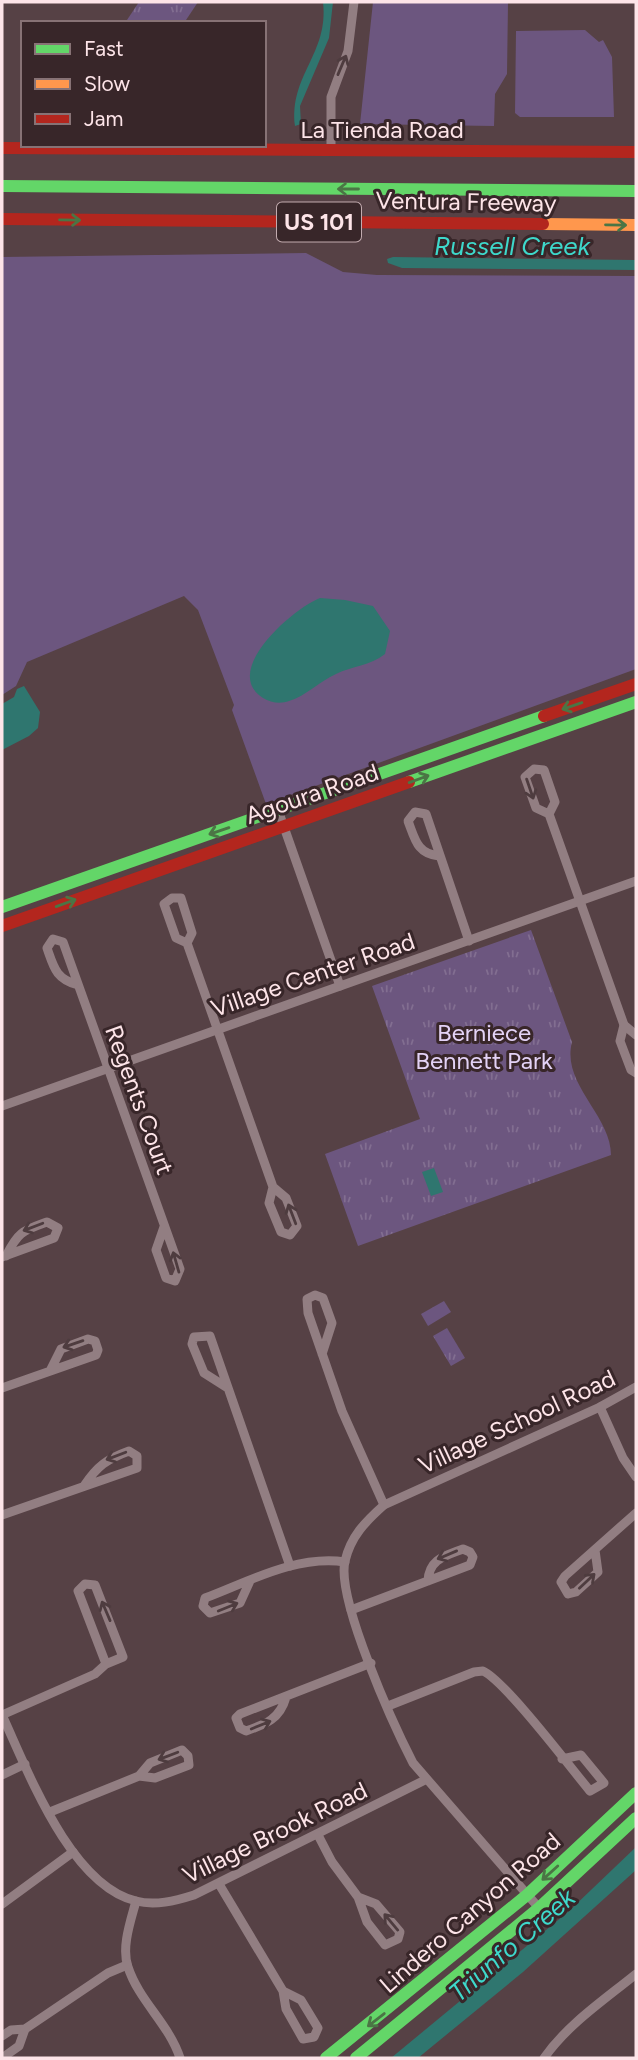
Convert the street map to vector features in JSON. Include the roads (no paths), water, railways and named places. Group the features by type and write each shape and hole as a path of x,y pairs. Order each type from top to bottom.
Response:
{"main road":[{"name":"La Tienda Road","path":"2,148 636,152"},
{"name":"Ventura Freeway","path":"2,186 636,191"},
{"name":"Ventura Freeway","path":"2,219 636,225"},
{"name":"Agoura Road","path":"2,907 636,684"},
{"name":"Agoura Road","path":"2,926 636,702"},
{"name":"Lindero Canyon Road","path":"326,2058 527,1895 636,1793"},
{"name":"Lindero Canyon Road","path":"356,2058 403,2023 539,1908 636,1818"}],"street":[{"path":"331,150 331,97 348,51 354,2"},
{"path":"548,814 555,802 544,770 534,769 525,776 536,808 548,814 624,1025 636,1035"},
{"path":"278,810 340,986"},
{"path":"439,856 423,853 418,847 408,821 415,812 426,814 469,941"},
{"name":"Village Center Road","path":"2,1106 636,881"},
{"path":"187,943 192,933 181,898 172,898 164,904 176,937 187,943 273,1187 270,1203 281,1232 290,1235 297,1226 286,1198 273,1187"},
{"name":"Regents Court","path":"78,985 65,982 55,973 47,948 53,939 63,942 180,1269 175,1281 166,1278 156,1250 164,1227"},
{"path":"624,1025 620,1041 631,1070 636,1073"},
{"path":"47,1222 58,1228 54,1238 4,1256 19,1233 24,1230 47,1222"},
{"path":"322,1354 332,1323 323,1298 315,1295 307,1299 306,1304 322,1354 361,1458 384,1505 362,1524 353,1539 345,1562 344,1577 351,1610 400,1740 425,1780 539,1908"},
{"path":"226,1387 201,1370 192,1344 194,1338 210,1336 290,1566"},
{"path":"2,1388 96,1355 99,1350 95,1341 88,1339 61,1349 50,1371"},
{"name":"Village School Road","path":"384,1505 600,1407 636,1387"},
{"path":"600,1407 623,1458 636,1477"},
{"path":"2,1515 137,1468 137,1456 129,1451 106,1460 96,1466 84,1486"},
{"path":"595,1549 598,1572 576,1592 568,1594 561,1583 565,1576 595,1549 636,1513"},
{"path":"351,1610 428,1581 470,1565 470,1552 463,1549 435,1560 428,1571 428,1581"},
{"path":"250,1581 240,1603 214,1613 207,1612 203,1606 205,1598 250,1581 290,1566 323,1560 345,1562"},
{"path":"106,1664 78,1591 85,1584 95,1585 123,1657 106,1664 94,1674 2,1715 72,1852 103,1885 136,1901 128,1935 127,1965 174,2040 180,2058"},
{"path":"286,1697 283,1706 270,1723 246,1731 237,1724 236,1718 240,1714 371,1663"},
{"path":"388,1706 474,1672 483,1671 497,1682 562,1759 590,1791 604,1783 581,1755 562,1759"},
{"path":"50,1812 139,1776 150,1763 182,1750 188,1756 189,1765 155,1778 139,1776"},
{"path":"2,1776 25,1764"},
{"name":"Village Brook Road","path":"136,1901 174,1901 219,1884 425,1780"},
{"path":"318,1835 342,1877 358,1897 366,1922 385,1945 398,1939 400,1933 376,1904 358,1897"},
{"path":"2,1904 72,1852"},
{"path":"219,1884 283,1991 286,2008 303,2039 314,2037 318,2028 301,2000 283,1991"},
{"path":"2,2036 11,2031 25,2029 107,1973 127,1965"},
{"path":"544,2058 582,2017 636,1974"},
{"path":"2,2058 19,2046 25,2029"}],"water":[{"path":"323,2 333,2 329,38 300,106 301,124 295,126 298,92 320,36"},
{"path":"387,259 636,260 636,270 402,268 388,263"},
{"path":"320,598 373,606 390,631 385,654 336,674 289,701 276,702 263,698 252,686 250,672 255,657 279,627"},
{"path":"24,686 40,712 38,728 29,736 2,750 2,704 14,697 17,689"},
{"path":"434,1168 443,1192 431,1196 422,1172"},
{"path":"636,1847 636,1870 523,1972 418,2058 391,2058 569,1911"}],"water label":[{"name":"Russell Creek","path":"512,246"},
{"name":"Triunfo Creek","path":"512,1945"}],"park label":[{"name":"Berniece Bennett Park","path":"484,1047"}]}
